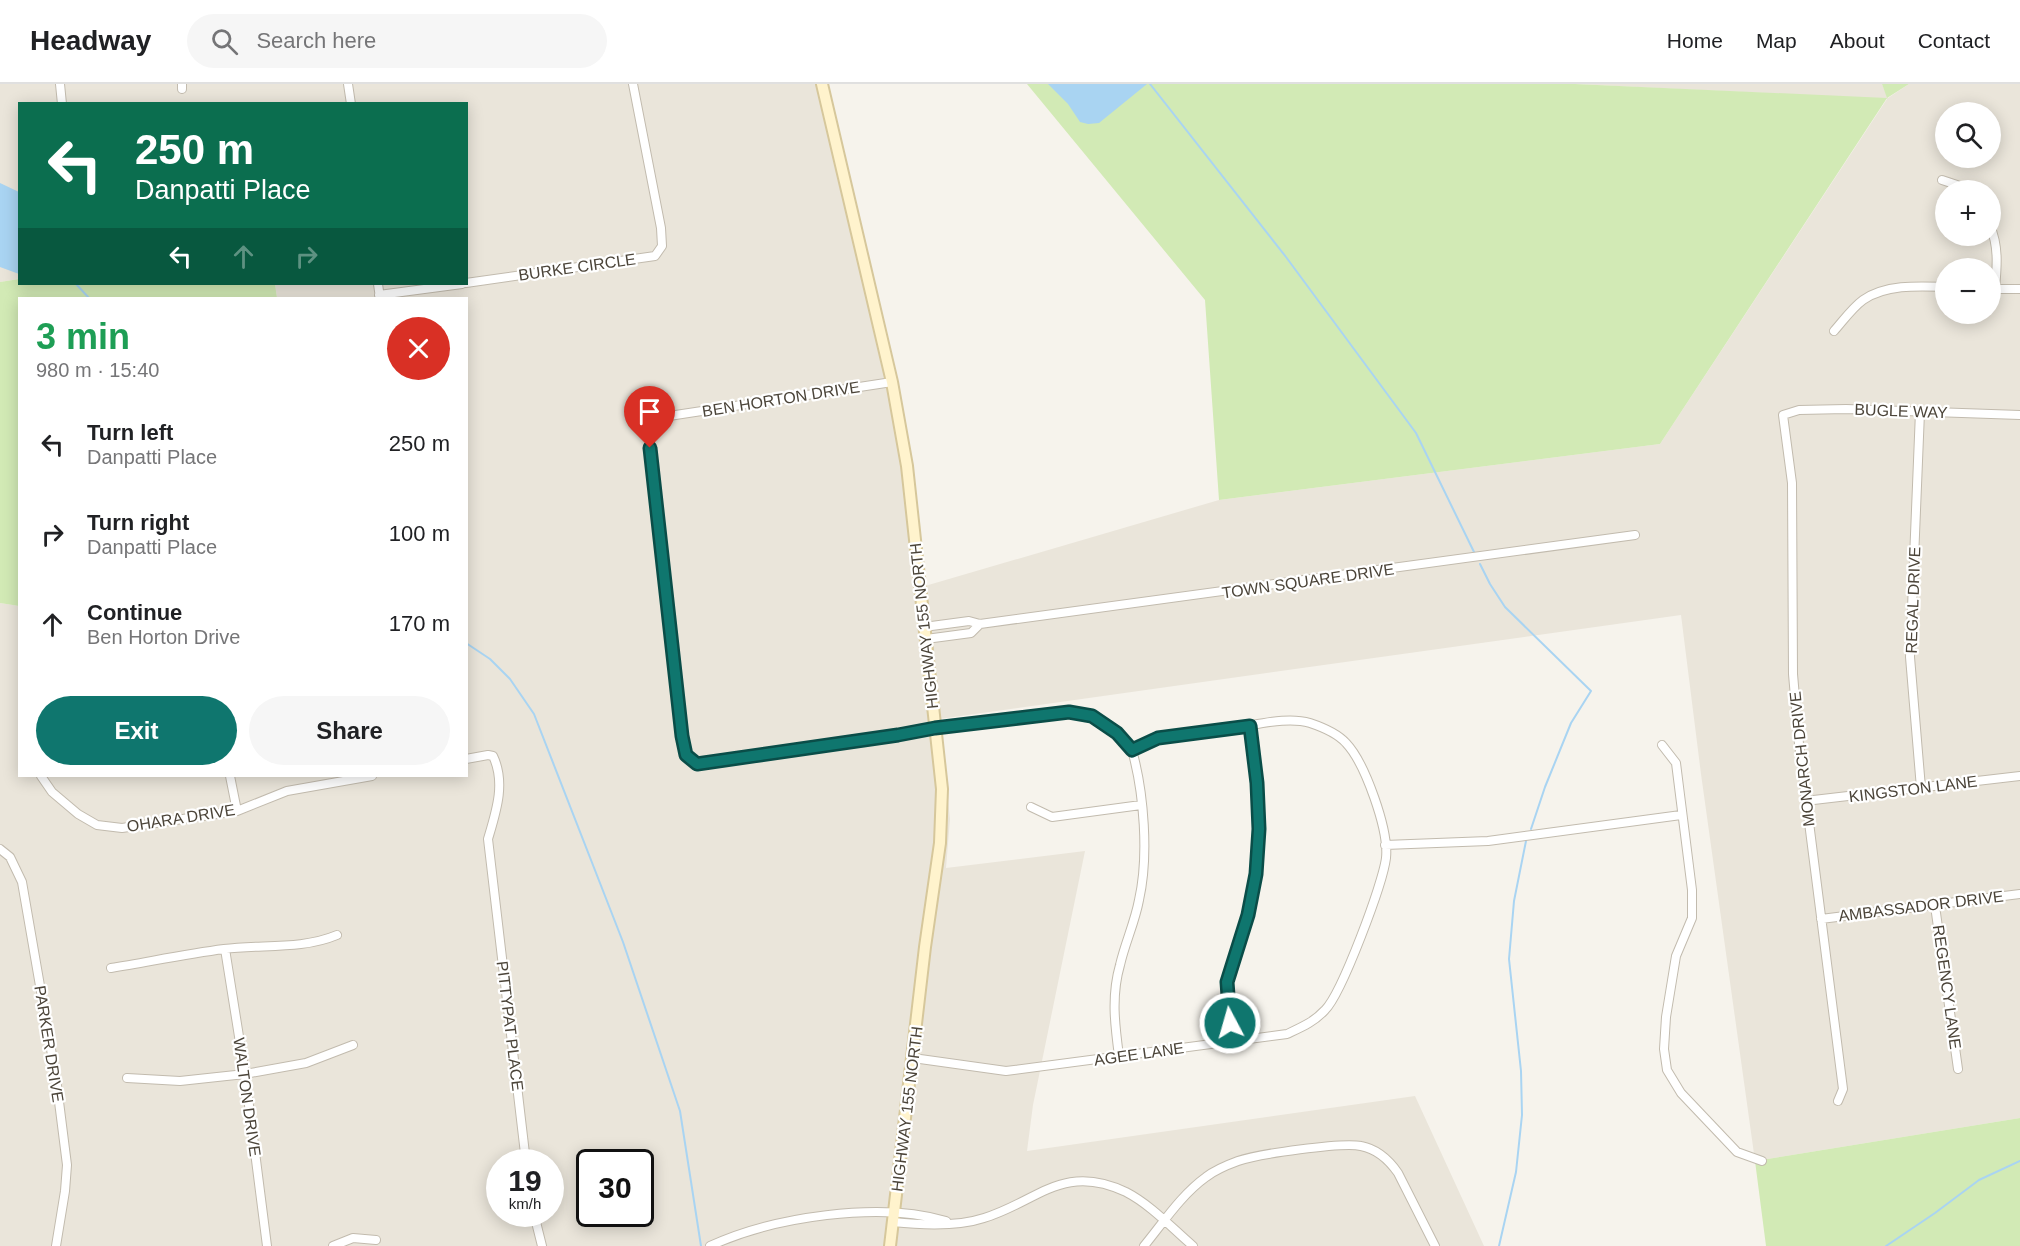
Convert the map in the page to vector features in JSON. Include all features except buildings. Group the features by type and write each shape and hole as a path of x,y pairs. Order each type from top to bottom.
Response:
{"main road":[{"name":"HIGHWAY 155 NORTH","path":"822,84 892,382 907,466 941,771 942,825 890,1246"}],"street":[{"path":"60,84 62,102"},
{"path":"348,84 351,102"},
{"name":"BURKE CIRCLE","path":"468,283 655,256 662,246 661,228 633,84"},
{"path":"380,297 456,285"},
{"path":"1834,331 1863,300 1885,290 1908,286 1935,287"},
{"path":"2001,289 2020,289"},
{"name":"BEN HORTON DRIVE","path":"892,382 656,418 648,427 686,755 697,764 935,728 1069,712 1092,716 1117,733 1132,750"},
{"name":"BUGLE WAY","path":"1783,415 1799,410 1846,409 2020,415"},
{"name":"REGAL DRIVE","path":"1920,412 1910,657 1921,788"},
{"name":"MONARCH DRIVE","path":"1783,415 1792,483 1793,674 1805,801 1843,1089 1838,1101"},
{"name":"TOWN SQUARE DRIVE","path":"924,627 969,621 980,624 1635,536"},
{"name":"TOWN SQUARE DRIVE","path":"926,639 971,633 980,624"},
{"name":"AGEE LANE","path":"913,1058 1006,1071 1287,1034 1310,1024 1327,1008 1339,990 1380,881 1386,856 1384,833 1375,802 1360,765 1346,742 1327,729 1308,722 1284,721 1158,738 1132,750"},
{"path":"1233,1041 1227,1004 1227,982 1248,915 1256,874 1259,829 1257,783 1250,726"},
{"path":"1662,745 1676,763 1692,890 1692,918 1676,956 1666,1017 1664,1049 1667,1070 1681,1093 1737,1152 1762,1161"},
{"path":"1119,1056 1114,1022 1114,997 1119,968 1139,900 1145,860 1138,772 1132,750"},
{"name":"PITTYPAT PLACE","path":"468,759 494,756 499,772 501,789 488,839 524,1149"},
{"name":"KINGSTON LANE","path":"1805,801 2020,776"},
{"name":"OHARA DRIVE","path":"42,777 52,792 78,814 97,825 122,828 237,811 286,791 366,777"},
{"path":"230,777 237,811"},
{"path":"1031,807 1052,817 1141,805"},
{"path":"1385,845 1488,841 1682,815"},
{"name":"PARKER DRIVE","path":"0,849 10,857 22,882 56,1078 67,1165 56,1246"},
{"name":"AMBASSADOR DRIVE","path":"1821,919 2020,894"},
{"name":"REGENCY LANE","path":"1935,906 1958,1069"},
{"path":"111,968 225,949 302,945 338,935"},
{"name":"WALTON DRIVE","path":"225,949 245,1074 267,1246"},
{"path":"127,1078 180,1081 245,1074 306,1064 353,1045"},
{"path":"1144,1246 1192,1189 1207,1176 1224,1166 1254,1157 1355,1145 1374,1150 1394,1168 1435,1246"},
{"path":"710,1246 758,1228 798,1219 924,1215 950,1223 985,1218 1045,1189 1080,1182 1104,1185 1126,1192 1194,1246"},
{"path":"537,1227 542,1246"},
{"path":"333,1246 353,1238 376,1240"}],"shaded area":[{"path":"0,84 826,84 912,473 925,586 1219,500 1660,444 1887,99 1575,84 1882,84 1888,98 1909,84 2020,84 2020,1118 1755,1161 1681,615 939,719 950,819 946,868 1085,851 1033,1105 1027,1151 1415,1096 1484,1246 0,1246 0,603 18,606 18,777 468,777 468,297 277,297 275,285 468,285 468,102 18,102 18,279 0,282"}],"green space":[{"path":"1027,84 1575,84 1887,98 1660,444 1219,500 1205,300"},
{"path":"1882,84 1909,84 1887,98"},
{"path":"18,279 18,285 275,285 277,297 18,297 18,606 0,603 0,282"},
{"path":"2020,1118 2020,1246 1766,1246 1755,1161"}],"water":[{"path":"1048,84 1147,84 1099,123 1088,124 1080,122 1068,104"},
{"path":"0,183 18,192 18,274 0,267"}],"waterway":[{"path":"1150,84 1286,257 1416,433 1474,552"},
{"path":"77,285 88,297"},
{"path":"1480,564 1505,607 1591,691 1571,723 1531,829"},
{"path":"468,644 490,659 510,679 534,714 623,942 680,1111 701,1246"},
{"path":"1499,1246 1516,1172 1522,1115 1521,1071 1509,959 1514,901 1526,841"},
{"path":"1886,1246 1979,1180 2020,1161"}],"route":[{"path":"650,448 682,736 686,755 697,764 935,728 1069,712 1092,716 1117,733 1132,750 1158,738 1250,726 1257,783 1259,829 1256,874 1248,915 1227,982 1230,1023"}]}
